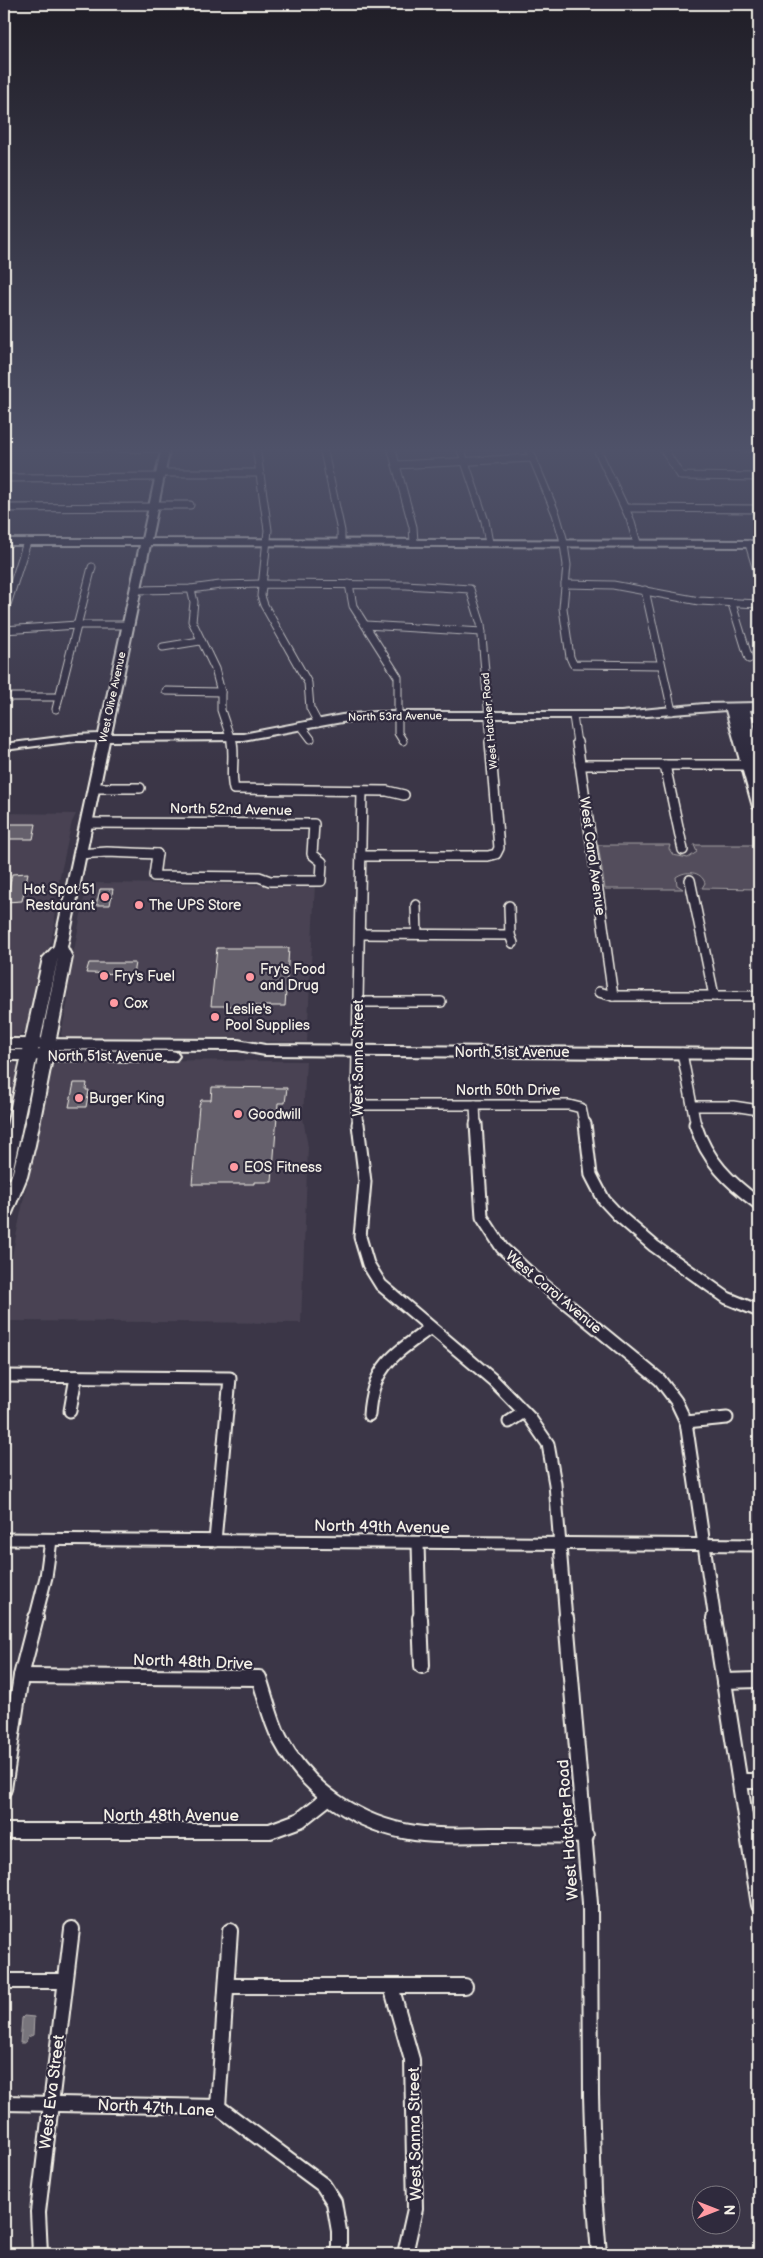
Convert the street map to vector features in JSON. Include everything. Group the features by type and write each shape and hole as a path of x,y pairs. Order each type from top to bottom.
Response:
{"main road":[{"name":"North 51st Avenue","path":"4,1044 30,1050"},
{"name":"North 51st Avenue","path":"4,1055 30,1050 236,1056 265,1050 759,1054"}],"street":[{"path":"4,614 24,552"},
{"name":"West Olive Avenue","path":"5,1209 4,1175 30,1050 50,958 60,947 144,552"},
{"path":"266,552 261,596 264,605 308,682 310,708 318,723"},
{"path":"565,552 567,565 563,608 570,657 573,664 661,665"},
{"path":"751,552 759,577"},
{"path":"56,709 92,567"},
{"path":"136,590 191,589 220,585 349,584 350,597 398,677 398,732 403,741"},
{"name":"West Hatcher Road","path":"349,584 470,589 482,632 499,848 496,854 488,856 362,856"},
{"path":"565,584 612,584 699,601 759,604"},
{"path":"672,596 677,588"},
{"path":"191,589 194,602 192,621 215,669 220,692 221,710 231,737 235,756 232,782 234,789 387,791 404,794"},
{"path":"645,590 672,711"},
{"path":"732,604 749,659"},
{"path":"4,630 77,625 128,625"},
{"path":"366,626 482,632"},
{"path":"163,647 200,641"},
{"path":"166,691 220,692"},
{"path":"4,698 59,697"},
{"path":"737,706 755,761 759,807"},
{"name":"North 53rd Avenue","path":"4,747 59,739 231,737 270,734 360,716 640,715 737,706 759,706"},
{"name":"West Carol Avenue","path":"573,716 613,996"},
{"path":"302,727 311,740"},
{"path":"580,764 665,765 755,761"},
{"path":"665,765 683,850"},
{"path":"93,788 140,788"},
{"name":"West Sanna Street","path":"362,791 356,1104 365,1182 360,1237 368,1264 381,1286 430,1328"},
{"name":"North 52nd Avenue","path":"79,854 126,857 157,854 154,876 259,877 270,881 321,881 322,862 312,854 314,824 86,822"},
{"path":"690,880 714,996"},
{"path":"416,905 417,934"},
{"path":"360,934 417,934 512,939 509,906"},
{"name":"West Olive Avenue","path":"5,1209 20,1174 47,1050 65,956 60,947"},
{"path":"599,992 613,996 759,996"},
{"path":"358,1002 441,1002"},
{"path":"682,1053 700,1143 707,1156 727,1180 759,1204"},
{"name":"North 50th Drive","path":"356,1104 569,1105 581,1108 584,1118 588,1162 593,1183 607,1204 636,1231 727,1298 759,1311"},
{"name":"West Carol Avenue","path":"475,1104 478,1181 482,1216 502,1248 534,1277 660,1380 676,1400 686,1422 703,1545 759,1905"},
{"path":"692,1106 733,1106 759,1110"},
{"path":"370,1415 371,1391 376,1376 386,1363 430,1328"},
{"name":"West Hatcher Road","path":"430,1328 493,1380 524,1412 548,1444 555,1484 561,1545 586,1836 590,1903 594,2193 599,2254"},
{"path":"4,1376 230,1378 215,1541"},
{"path":"70,1411 76,1377"},
{"path":"509,1422 524,1412"},
{"path":"686,1422 727,1418"},
{"name":"North 49th Avenue","path":"4,1539 561,1545 759,1545"},
{"path":"4,1788 22,1676 46,1577 51,1540"},
{"path":"418,1542 422,1666"},
{"name":"North 48th Drive","path":"22,1676 259,1678 275,1728 284,1746 301,1771 329,1797 347,1810 374,1824 409,1833 586,1836"},
{"path":"724,1681 759,1680"},
{"path":"740,1781 759,1782"},
{"name":"North 48th Avenue","path":"4,1831 270,1831 300,1820 329,1797"},
{"name":"West Eva Street","path":"40,2254 38,2212 72,1930"},
{"path":"218,2107 230,1931"},
{"path":"4,1981 65,1981"},
{"path":"227,1986 465,1986"},
{"name":"West Sanna Street","path":"391,1986 412,2060 415,2209 405,2254"},
{"name":"North 47th Lane","path":"4,2103 218,2107 323,2185 334,2202 339,2231 339,2254"}],"shaded area":[{"path":"4,813 76,814 72,822 54,904 55,923 46,962 37,985 27,1027 19,1036 11,1038 4,1038"},
{"path":"598,845 670,845 669,849 673,855 688,858 697,852 694,845 759,845 759,889 702,888 705,883 700,876 693,873 684,873 676,877 677,885 683,889 605,889"},
{"path":"87,883 315,885 307,1042 64,1039 61,1034 68,1001 68,982"},
{"path":"137,1060 306,1061 303,1118 308,1147 301,1323 4,1321 4,1295 51,1065 58,1063 113,1063"},
{"path":"4,1061 13,1062 18,1066 4,1124"},
{"path":"24,2016 34,2017 33,2035 28,2037 25,2043 20,2043 22,2018"}],"building":[{"path":"4,824 36,824 33,839 4,839"},
{"path":"28,873 22,901 6,902 12,874"},
{"name":"Hot Spot 51 Restaurant","path":"100,889 113,889 110,905 96,905"},
{"name":"Fry's Food and Drug","path":"217,948 289,948 285,1006 211,1006"},
{"name":"Fry's Fuel","path":"89,963 135,963 133,974 86,973"},
{"name":"Burger King","path":"74,1083 87,1083 86,1090 89,1090 86,1107 69,1107"},
{"name":"Goodwill","path":"212,1087 287,1088 285,1103 278,1103 272,1182 254,1182 254,1184 192,1184 199,1106 201,1100 211,1100"}],"place":[{"name":"Hot Spot 51 Restaurant","path":"105,897"},
{"name":"The UPS Store","path":"139,905"},
{"name":"Fry's Fuel","path":"104,976"},
{"name":"Fry's Food and Drug","path":"250,977"},
{"name":"Cox","path":"114,1003"},
{"name":"Leslie's Pool Supplies","path":"215,1017"},
{"name":"Burger King","path":"79,1098"},
{"name":"Goodwill","path":"238,1114"},
{"name":"EOS Fitness","path":"234,1167"}]}
